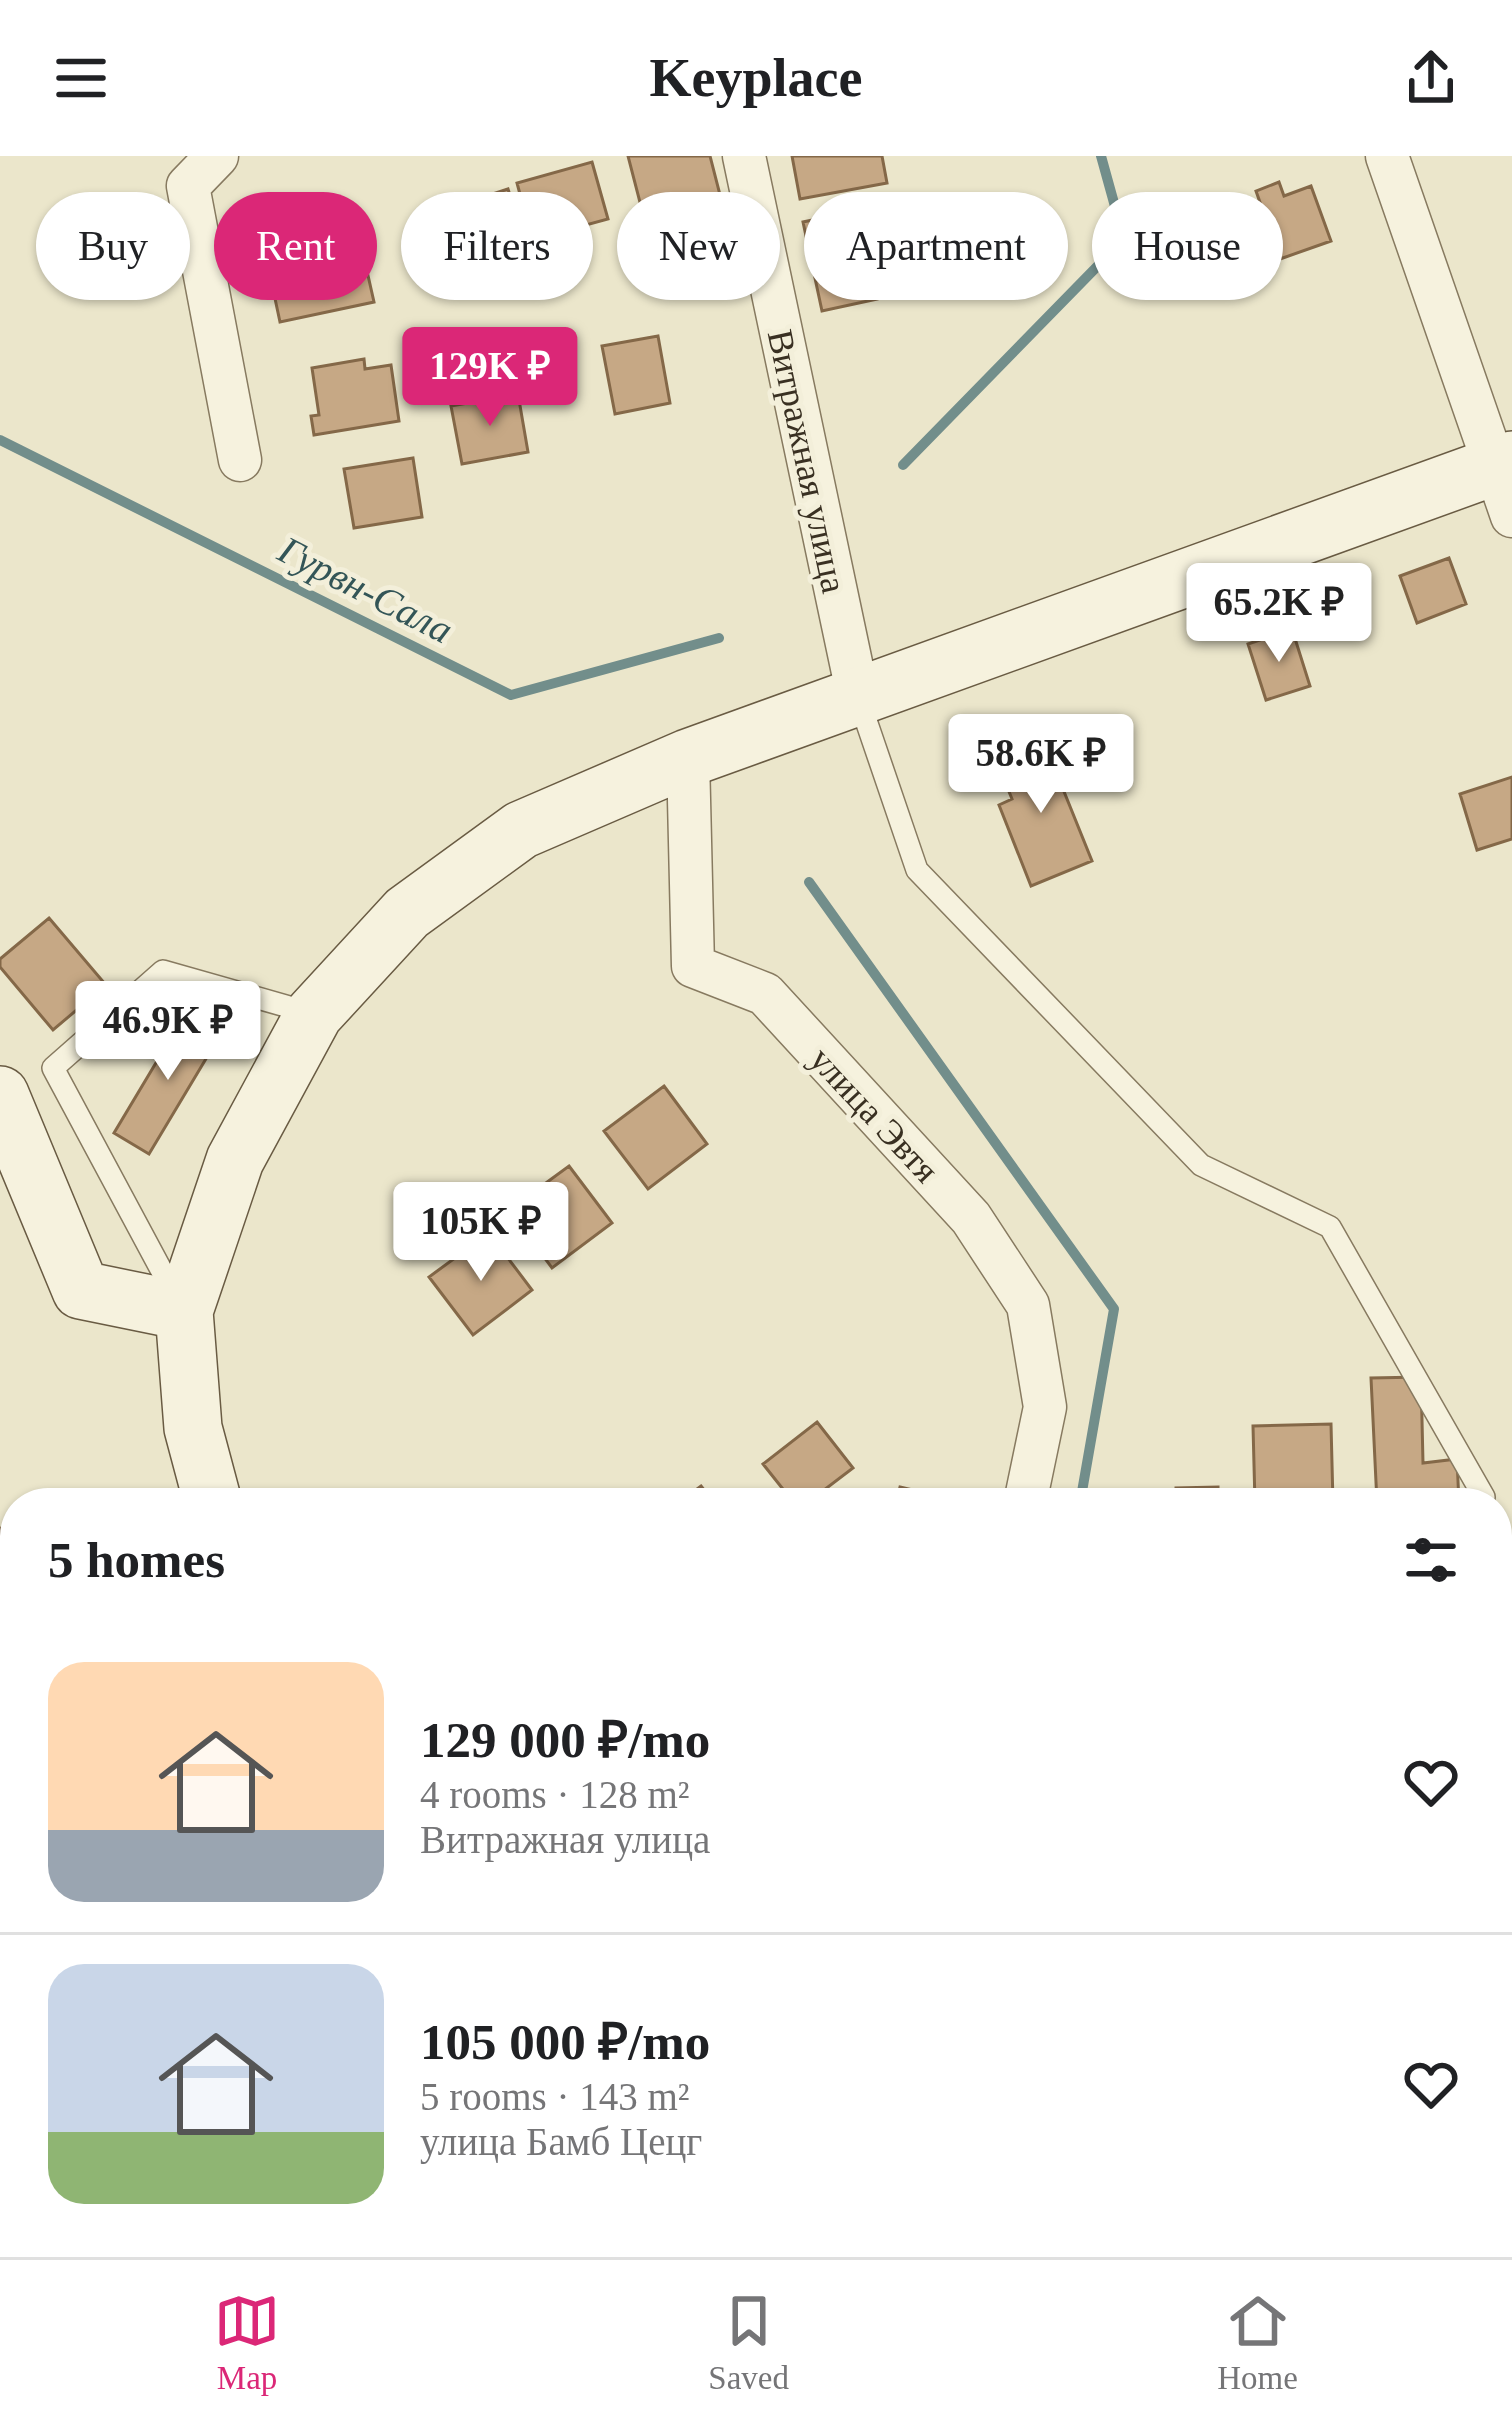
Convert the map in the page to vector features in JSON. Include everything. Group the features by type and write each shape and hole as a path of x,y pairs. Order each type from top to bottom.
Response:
{"main road":[{"path":"209,1488 193,1427 184,1311 236,1160 314,1014 407,913 521,830 688,758 858,696 1506,481"},
{"path":"0,1095 81,1290 184,1311"}],"street":[{"path":"217,156 188,186 240,460"},
{"name":"Витражная улица","path":"744,156 858,696"},
{"path":"1387,156 1506,481"},
{"name":"улица Эвтя","path":"688,758 694,966 765,994 970,1219 1028,1305 1046,1407 1027,1488"}],"lane":[{"path":"858,696 916,870 1202,1165 1330,1227 1479,1488"},
{"path":"184,1311 53,1068 163,971 314,1014"}],"building":[{"path":"628,156 710,156 719,192 637,192"},
{"path":"792,156 882,156 887,183 838,192 804,192 800,199"},
{"path":"592,162 608,219 593,223 593,192 519,192 517,183"},
{"path":"1279,182 1283,192 1256,192"},
{"path":"1311,186 1331,241 1283,258 1283,193"},
{"path":"275,300 374,302 280,322"},
{"path":"820,300 872,300 822,311"},
{"path":"658,336 670,403 615,414 602,346"},
{"path":"364,359 365,369 391,365 399,421 314,435 311,416 319,415 312,368"},
{"path":"518,394 528,452 462,464 451,406"},
{"path":"413,458 422,517 354,528 344,469"},
{"path":"1449,558 1466,604 1417,623 1400,576"},
{"path":"1292,629 1310,686 1266,700 1248,644"},
{"path":"1044,742 1092,861 1031,886 999,805 1012,799 997,762"},
{"path":"1512,777 1512,839 1477,850 1460,794"},
{"path":"49,918 106,985 53,1030 0,967 0,959"},
{"path":"187,1011 222,1032 149,1154 114,1133"},
{"path":"664,1086 707,1144 648,1189 604,1131"},
{"path":"569,1166 612,1223 552,1268 509,1210"},
{"path":"489,1233 532,1290 473,1335 429,1277"},
{"path":"1421,1377 1423,1463 1457,1459 1458,1488 1376,1488 1371,1378"},
{"path":"817,1422 853,1468 827,1488 782,1488 763,1464"},
{"path":"1331,1424 1333,1488 1255,1488 1253,1426"}],"waterway":[{"path":"903,465 1124,239 1101,156"},
{"name":"Гурвн-Сала","path":"0,440 511,695 719,638"},
{"path":"809,882 1114,1309 1083,1488"}]}
